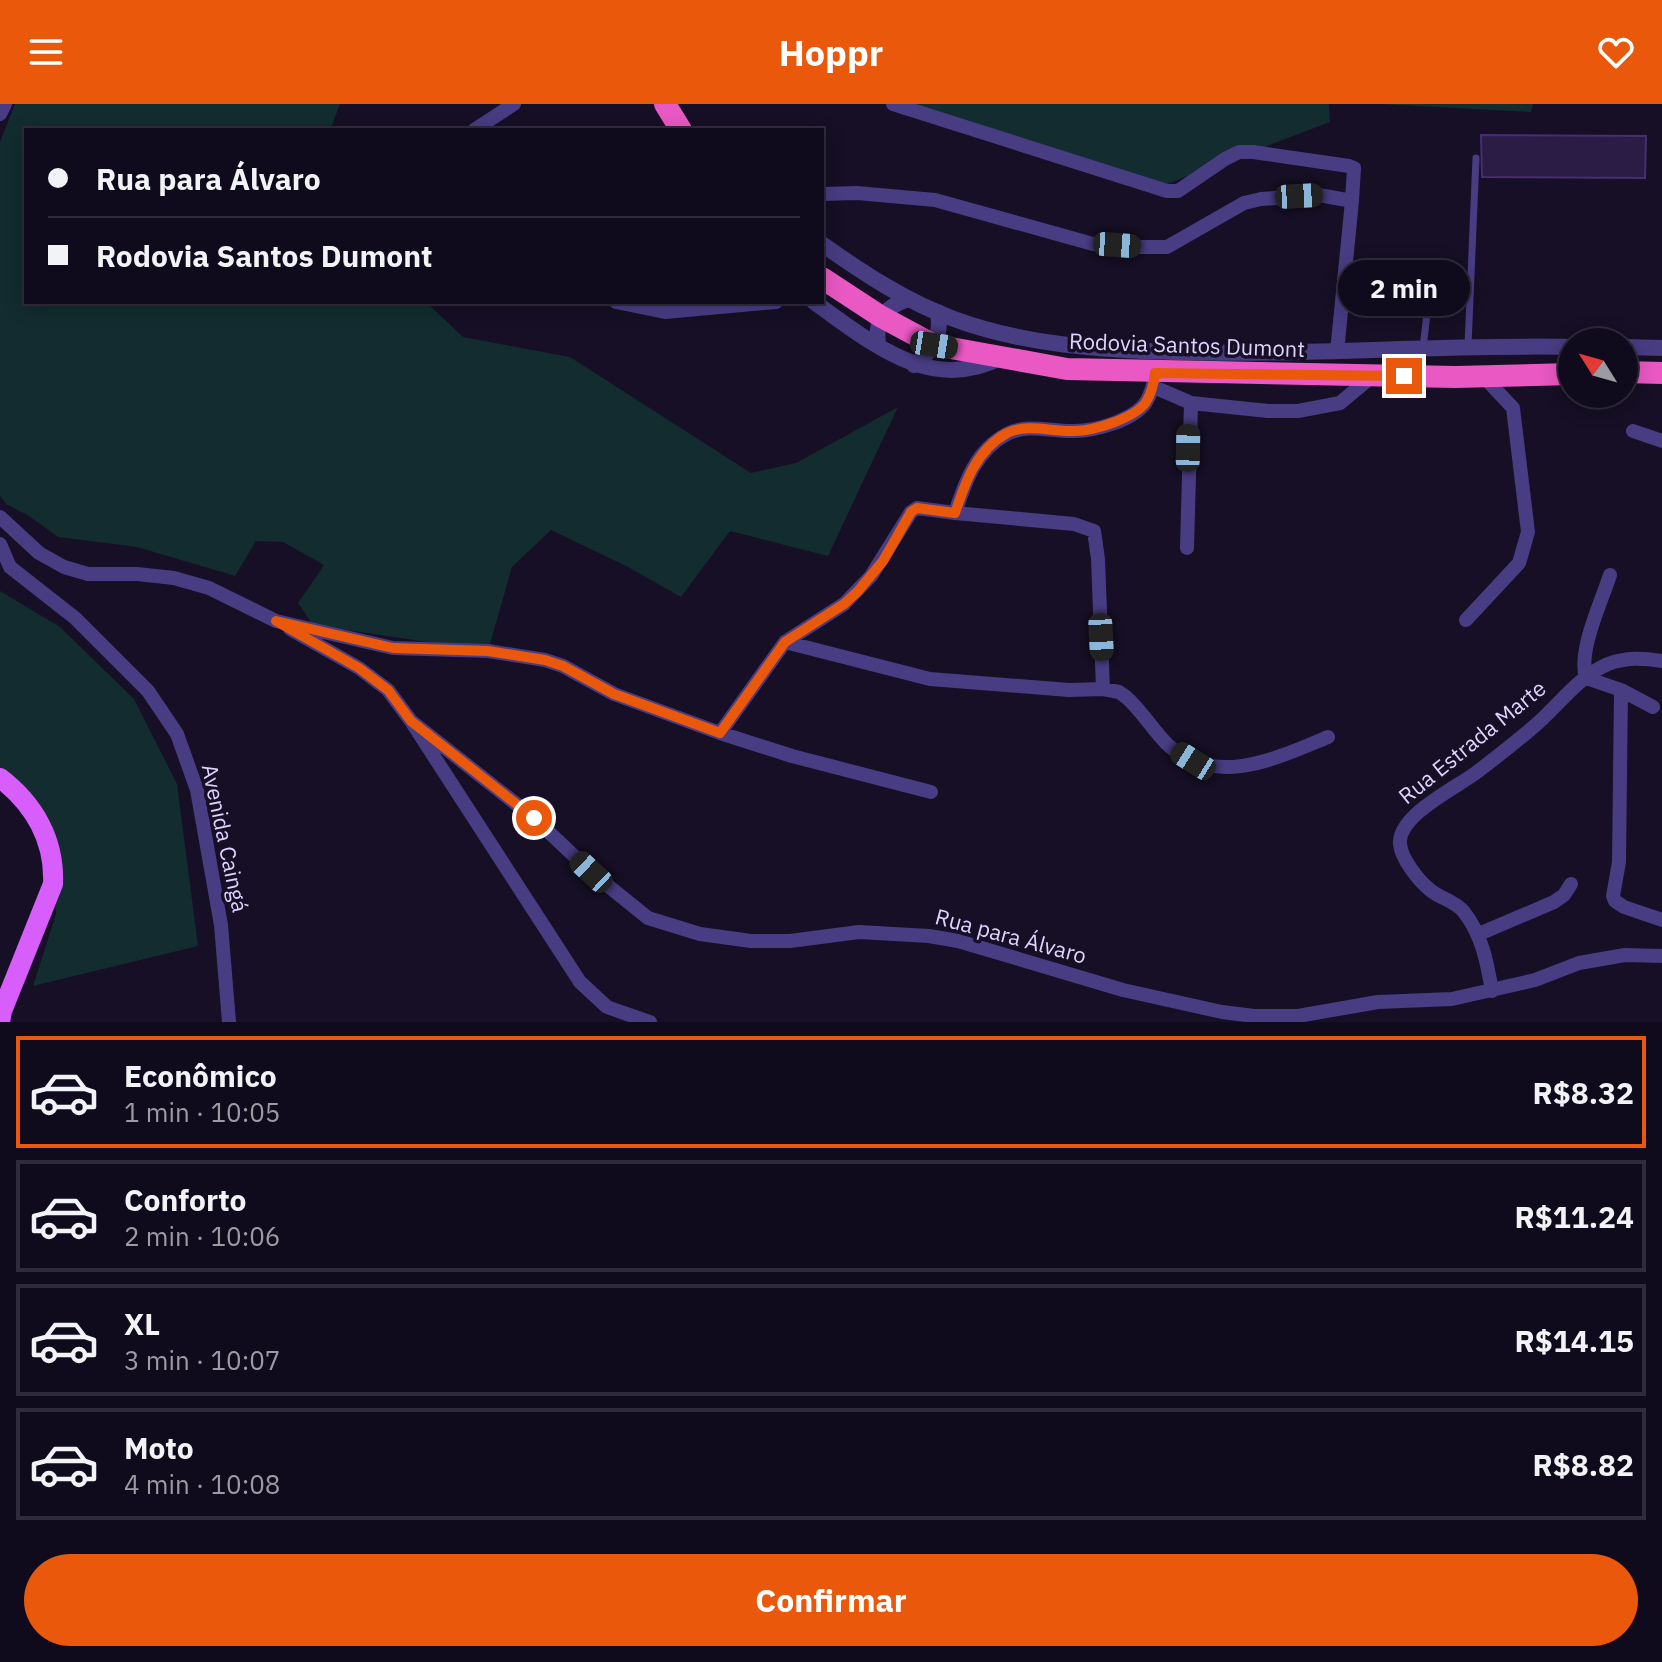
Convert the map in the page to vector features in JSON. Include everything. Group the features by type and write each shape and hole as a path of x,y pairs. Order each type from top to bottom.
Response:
{"highway":[{"path":"665,104 680,128"},
{"name":"Rodovia Santos Dumont","path":"824,279 880,316 934,345 1067,369 1154,380 1558,374"},
{"path":"1638,372 1662,373"}],"main road":[{"path":"0,778 14,789 36,816 51,850 53,884 0,1022"}],"street":[{"path":"0,114 5,104"},
{"path":"477,128 514,104"},
{"path":"893,104 1167,191 1178,191 1239,152 1354,168 1337,352"},
{"path":"824,194 857,193 935,200 1093,244 1151,247 1167,247 1244,203 1261,199 1319,195 1352,201"},
{"path":"824,245 908,299 938,312 993,331 1099,348 1235,354 1558,347"},
{"path":"878,346 880,316 892,305 908,299"},
{"path":"626,304 665,312 754,304"},
{"path":"817,304 878,346 914,365 943,371 965,371 1002,357"},
{"path":"914,365 934,345 940,324 938,312"},
{"path":"1638,347 1662,348"},
{"path":"1466,620 1519,563 1528,532 1513,408 1483,376"},
{"path":"955,513 967,475 989,448 1006,434 1022,428 1076,431 1104,426 1140,409 1154,380 1191,403 1298,411 1340,403 1370,378 1456,377"},
{"path":"1187,548 1191,403"},
{"path":"1633,431 1662,441"},
{"path":"720,733 785,642 844,604 858,591 883,561 911,512 917,508 1074,524 1094,531 1098,559 1103,689"},
{"path":"0,517 39,553 64,567 88,574 174,578 209,588 276,621 359,668 388,690 580,982 607,1007 650,1022"},
{"name":"Avenida Caingá","path":"0,544 10,567 96,638 148,691 177,734 197,790 221,925 229,1022"},
{"path":"1610,575 1584,660 1586,678 1621,690 1653,707"},
{"path":"276,621 393,648 488,651 545,660 563,666 614,694 720,733 792,756 931,792"},
{"path":"785,642 930,679 1119,692 1170,747 1193,761 1214,767 1243,768 1328,737"},
{"name":"Rua Estrada Marte","path":"1492,991 1479,934 1462,910 1421,881 1400,847 1401,832 1407,822 1425,807 1477,772 1538,723 1586,678 1606,665 1624,659 1662,661"},
{"path":"1621,690 1619,862 1613,896 1624,907 1662,920"},
{"name":"Rua para Álvaro","path":"411,721 534,818 591,872 648,918 700,934 751,941 790,941 859,932 929,936 958,941 1123,990 1254,1016 1298,1016 1378,1002 1452,999 1535,980 1579,963 1634,954 1661,956"},
{"path":"1479,934 1554,902 1564,895 1571,884"}],"lane":[{"path":"1468,347 1476,158"},
{"path":"1423,350 1432,270"}],"green space":[{"path":"15,104 340,104 331,128 24,128 24,304 428,304 463,337 570,357 751,473 796,463 898,407 828,556 730,531 681,597 551,530 512,567 488,651 313,625 298,603 324,565 283,542 256,541 235,576 137,547 58,537 6,504 0,496 0,142"},
{"path":"893,104 1329,104 1330,122 1167,184"},
{"path":"1379,104 1533,104 1531,112"},
{"path":"0,591 60,627 134,699 177,784 198,946 33,986 56,914 56,874 44,830 0,788"}],"building":[{"path":"1481,135 1646,136 1645,178 1482,177"}],"route":[{"path":"534,818 411,721 388,690 359,668 276,621 393,648 488,651 545,660 563,666 614,694 720,733 785,642 844,604 858,591 883,561 911,512 917,508 955,513 967,475 989,448 1006,434 1022,428 1076,431 1104,426 1140,409 1154,387 1155,373 1404,376"}]}
